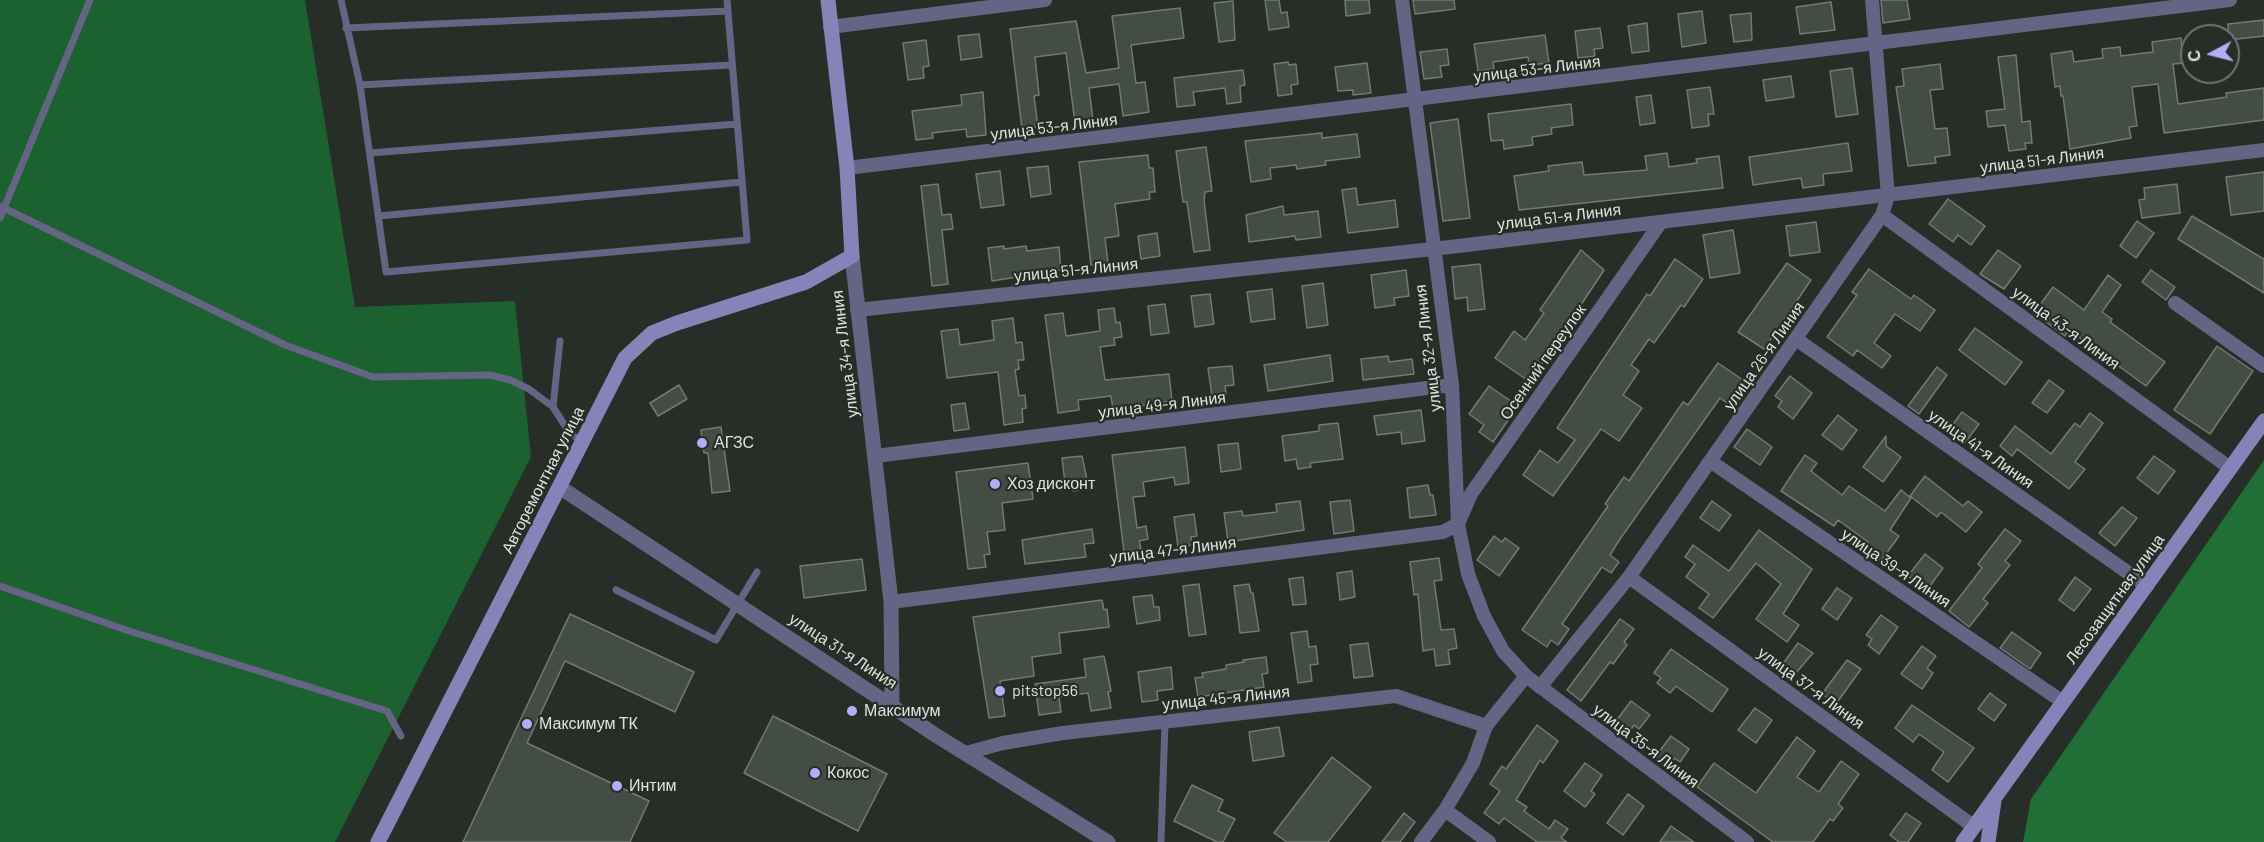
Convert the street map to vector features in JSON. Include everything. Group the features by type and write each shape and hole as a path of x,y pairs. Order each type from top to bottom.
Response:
{"main road":[{"name":"улица 34-я Линия","path":"828,0 847,168 852,256"},
{"name":"Авторемонтная улица","path":"378,842 626,358 652,333 806,282 852,256"},
{"name":"Лесозащитная улица","path":"1963,842 2264,421"},
{"name":"Лесозащитная улица","path":"1988,842 1994,798"}],"street":[{"path":"830,27 1045,0"},
{"name":"улица 32-я Линия","path":"1402,0 1452,386 1458,524 1467,574 1484,616 1503,651 1526,676"},
{"name":"улица 26-я Линия","path":"1540,687 1629,577 1882,215 1888,196 1872,0"},
{"name":"улица 53-я Линия","path":"847,168 2230,0"},
{"name":"улица 51-я Линия","path":"857,310 1433,249 2264,150"},
{"name":"улица 43-я Линия","path":"1882,215 2230,468"},
{"name":"Осенний переулок","path":"1458,524 1471,494 1662,222"},
{"name":"улица 34-я Линия","path":"852,256 891,602 892,704"},
{"path":"2175,303 2264,366"},
{"name":"улица 41-я Линия","path":"1796,339 2146,586"},
{"name":"улица 49-я Линия","path":"875,456 1452,386"},
{"name":"улица 39-я Линия","path":"1710,461 2063,702"},
{"name":"улица 31-я Линия","path":"561,488 966,753 1108,842"},
{"name":"улица 47-я Линия","path":"891,602 1443,532 1458,524"},
{"name":"улица 37-я Линия","path":"1629,577 1973,826"},
{"path":"1421,842 1445,810 1473,763 1486,726 1526,676"},
{"name":"улица 35-я Линия","path":"1526,676 1747,842"},
{"name":"улица 45-я Линия","path":"966,753 1003,743 1165,721 1396,696 1486,726"},
{"path":"1445,810 1489,842"}],"lane":[{"path":"0,218 2,207 90,0"},
{"path":"341,0 360,85 386,272 747,240 727,0"},
{"path":"346,28 728,11"},
{"path":"360,85 732,64"},
{"path":"370,153 737,124"},
{"path":"379,216 742,182"},
{"path":"2,207 285,345 373,377 490,375 510,380 529,389 554,407 569,432 583,443"},
{"path":"554,407 560,341"},
{"path":"616,590 716,640 757,572"},
{"path":"0,586 126,630 387,711 401,736"},
{"path":"1161,842 1165,721"}],"green space":[{"path":"0,0 305,0 355,307 515,301 531,457 335,842 0,842"},
{"path":"2264,460 2264,842 2023,842 2031,799"}],"building":[{"path":"1265,0 1279,0 1281,13 1287,12 1289,27 1269,30"},
{"path":"1345,0 1369,0 1370,13 1346,16"},
{"path":"1413,0 1454,0 1455,9 1415,14"},
{"path":"1881,0 1907,0 1910,19 1883,23"},
{"path":"1233,1 1235,40 1219,42 1214,3"},
{"path":"1831,2 1835,30 1800,34 1796,7"},
{"path":"1180,8 1184,38 1131,45 1136,83 1145,82 1149,112 1123,116 1119,84 1089,88 1093,120 1075,123 1066,53 1035,57 1039,95 1034,96 1038,127 1022,129 1010,29 1076,21 1086,73 1119,68 1112,16"},
{"path":"1702,11 1706,43 1682,47 1678,14"},
{"path":"1751,13 1752,40 1734,42 1730,15"},
{"path":"2264,20 2264,36 2240,39 2240,24 2228,24"},
{"path":"1647,23 1649,51 1632,53 1628,26"},
{"path":"1600,28 1603,48 1594,49 1595,56 1578,58 1575,31"},
{"path":"979,34 982,57 961,60 958,36"},
{"path":"1545,35 1549,63 1529,65 1528,57 1493,62 1494,69 1478,71 1474,44"},
{"path":"2180,38 2180,63 2173,64 2178,104 2227,97 2226,93 2264,88 2264,120 2164,133 2158,84 2132,87 2137,126 2129,127 2131,138 2070,149 2063,96 2061,96 2060,86 2055,87 2051,54 2072,51 2074,62 2103,58 2102,49 2120,47 2121,56 2153,52 2152,42"},
{"path":"926,40 929,66 923,67 924,78 908,80 903,43"},
{"path":"1447,49 1449,65 1440,66 1442,77 1424,79 1420,52"},
{"path":"2016,55 2022,122 2030,121 2032,143 2025,143 2026,149 2009,151 2005,125 1988,127 1986,111 2005,109 1998,57"},
{"path":"1288,62 1289,65 1296,64 1298,84 1291,85 1292,94 1278,96 1274,64"},
{"path":"1367,63 1371,93 1353,95 1353,90 1338,91 1335,67"},
{"path":"1940,64 1943,89 1930,90 1935,129 1947,128 1950,155 1935,157 1936,163 1908,166 1896,87 1904,86 1902,69"},
{"path":"1852,68 1858,114 1836,117 1830,71"},
{"path":"1243,70 1245,85 1240,86 1241,102 1227,104 1225,88 1193,92 1195,105 1177,107 1174,78"},
{"path":"1791,76 1794,97 1766,101 1763,80"},
{"path":"1710,87 1714,114 1708,114 1709,126 1692,128 1687,90"},
{"path":"983,92 986,135 967,137 966,129 932,133 933,138 916,140 912,111 962,105 961,95"},
{"path":"1651,95 1655,123 1640,125 1636,97"},
{"path":"1571,104 1573,125 1551,128 1552,134 1532,137 1533,145 1504,149 1503,140 1491,141 1488,114"},
{"path":"1458,119 1470,218 1443,221 1430,123"},
{"path":"1322,133 1322,138 1357,134 1360,157 1325,161 1326,165 1297,169 1296,165 1270,168 1271,179 1251,182 1245,141"},
{"path":"1848,143 1852,171 1823,174 1824,185 1803,188 1801,178 1753,185 1749,157"},
{"path":"1206,147 1212,191 1205,192 1204,200 1210,250 1194,252 1187,202 1183,202 1176,151"},
{"path":"1667,153 1669,167 1697,163 1696,159 1719,156 1723,188 1519,210 1514,176 1549,171 1548,166 1582,162 1584,175 1647,170 1645,156"},
{"path":"1148,155 1149,168 1153,168 1155,192 1149,192 1150,199 1115,204 1119,236 1105,238 1108,263 1091,265 1079,162"},
{"path":"1048,166 1051,194 1031,197 1027,168"},
{"path":"1000,171 1004,205 981,208 976,174"},
{"path":"2264,172 2264,211 2231,215 2226,177"},
{"path":"938,184 942,215 951,214 953,229 942,230 948,284 932,286 921,186"},
{"path":"2177,184 2180,213 2142,218 2139,200 2145,199 2144,188"},
{"path":"1356,188 1358,205 1395,200 1398,227 1348,233 1342,190"},
{"path":"1948,199 1985,226 1971,245 1958,235 1953,242 1929,224"},
{"path":"1283,206 1284,215 1318,211 1321,237 1296,240 1295,236 1249,242 1246,215"},
{"path":"2192,216 2264,259 2264,293 2178,239"},
{"path":"2137,221 2154,233 2136,258 2120,246"},
{"path":"1816,222 1820,252 1790,256 1786,226"},
{"path":"1733,230 1740,273 1710,278 1703,235"},
{"path":"1157,233 1160,256 1141,259 1138,236"},
{"path":"1004,246 1004,249 1026,246 1027,251 1059,247 1061,270 992,281 988,248"},
{"path":"1581,250 1604,270 1530,382 1495,358 1514,331 1525,340 1544,313 1540,310"},
{"path":"1998,250 2021,266 2004,289 1980,274"},
{"path":"1675,259 1703,279 1684,307 1681,305 1654,343 1649,339 1631,365 1639,371 1623,395 1642,408 1619,441 1601,429 1553,496 1523,475 1540,450 1558,463 1575,440 1557,428 1647,294 1650,296"},
{"path":"1787,263 1811,280 1764,349 1738,332"},
{"path":"1480,264 1485,309 1468,311 1467,297 1455,299 1452,267"},
{"path":"1869,269 1911,299 1914,295 1935,310 1920,331 1895,314 1874,343 1891,356 1882,368 1857,350 1853,356 1827,337 1857,295 1852,292"},
{"path":"1406,270 1409,296 1394,298 1395,305 1375,308 1371,275"},
{"path":"2151,270 2175,287 2166,300 2142,282"},
{"path":"2108,275 2121,285 2102,312 2112,319 2110,322 2165,362 2146,386 2069,330 2065,336 2034,313 2053,287 2084,310"},
{"path":"1323,283 1328,325 1307,328 1302,286"},
{"path":"1272,289 1275,319 1251,322 1247,292"},
{"path":"1210,294 1214,324 1195,327 1191,296"},
{"path":"1165,304 1169,333 1151,335 1148,306"},
{"path":"1114,308 1116,323 1120,322 1122,337 1114,338 1115,345 1100,347 1105,380 1169,374 1172,401 1113,410 1111,396 1078,400 1079,410 1058,413 1045,315 1063,313 1066,336 1100,331 1098,310"},
{"path":"1013,318 1016,343 1022,342 1024,360 1018,360 1019,369 1015,370 1019,396 1025,395 1026,408 1022,409 1023,422 1004,425 998,372 947,378 941,331 958,329 960,345 994,340 992,321"},
{"path":"1975,328 2022,362 2005,385 1959,350"},
{"path":"2217,346 2253,371 2210,434 2174,410"},
{"path":"1330,355 1333,381 1268,391 1264,365"},
{"path":"1388,356 1389,362 1412,359 1414,374 1363,380 1361,359"},
{"path":"1718,363 1743,380 1727,403 1720,398 1610,555 1619,562 1611,573 1602,567 1562,624 1569,629 1558,645 1551,640 1547,647 1522,630 1608,506 1605,504 1624,477 1629,481 1683,402 1688,405"},
{"path":"1232,366 1234,385 1225,386 1226,394 1212,396 1208,368"},
{"path":"1937,367 1947,375 1919,414 1908,406"},
{"path":"1790,376 1812,393 1793,419 1778,407 1782,401 1775,396"},
{"path":"2049,380 2064,391 2047,413 2032,403"},
{"path":"679,385 687,399 658,416 650,403"},
{"path":"1489,386 1518,406 1493,442 1479,432 1484,425 1469,414"},
{"path":"965,403 969,429 954,431 951,405"},
{"path":"1421,410 1425,441 1402,444 1401,432 1377,435 1374,416"},
{"path":"1962,412 1979,424 1965,443 1948,431"},
{"path":"2090,413 2103,423 2075,462 2085,469 2069,489 2017,449 2012,456 2000,446 2015,426 2051,454 2075,423 2080,427"},
{"path":"1838,415 1857,430 1842,450 1822,435"},
{"path":"1338,423 1343,459 1310,463 1311,467 1298,469 1296,459 1285,461 1282,436 1319,431 1319,425"},
{"path":"721,427 730,491 712,493 708,453 704,453 701,430"},
{"path":"1747,429 1772,447 1760,465 1734,447"},
{"path":"1886,436 1886,446 1901,457 1883,482 1863,467"},
{"path":"1238,443 1241,469 1221,472 1218,445"},
{"path":"1185,447 1189,483 1175,485 1174,477 1143,482 1145,496 1133,497 1137,528 1146,526 1148,539 1139,541 1141,549 1124,552 1112,455"},
{"path":"1805,455 1817,463 1811,471 1842,495 1849,486 1885,511 1901,490 1911,498 1890,530 1899,536 1881,561 1864,548 1868,542 1838,520 1834,526 1781,491"},
{"path":"1082,456 1089,489 1073,491 1072,482 1065,483 1062,458"},
{"path":"2154,456 2175,471 2158,494 2137,478"},
{"path":"1028,463 1033,499 1002,503 1005,530 987,532 990,554 984,555 986,567 968,569 956,472"},
{"path":"1925,476 1963,506 1968,501 1982,512 1966,532 1941,512 1937,517 1910,496"},
{"path":"1428,485 1430,495 1433,495 1436,515 1410,518 1407,488"},
{"path":"1350,500 1354,531 1334,534 1330,502"},
{"path":"1300,501 1304,530 1228,542 1224,513 1242,511 1243,516 1277,512 1276,504"},
{"path":"1712,501 1731,515 1719,531 1700,518"},
{"path":"2122,507 2137,518 2115,546 2099,533"},
{"path":"1194,514 1197,536 1191,537 1192,545 1178,547 1174,517"},
{"path":"1092,529 1094,543 1084,544 1086,557 1025,564 1022,540"},
{"path":"2005,529 2021,541 2005,561 2010,565 1983,599 1988,603 1969,627 1949,611 1982,568 1978,564"},
{"path":"1759,530 1812,569 1783,614 1799,625 1787,642 1756,619 1781,584 1756,563 1713,618 1699,608 1709,594 1686,577 1695,564 1685,557 1693,545 1729,571"},
{"path":"1494,536 1502,542 1505,538 1519,548 1499,576 1477,560"},
{"path":"1925,554 1943,568 1927,590 1908,576"},
{"path":"1439,558 1442,580 1434,581 1441,630 1454,629 1457,648 1448,650 1450,664 1436,666 1434,649 1423,651 1418,594 1414,595 1410,562"},
{"path":"862,559 866,590 804,598 800,566"},
{"path":"1352,571 1355,597 1340,600 1337,573"},
{"path":"1303,577 1306,604 1293,605 1289,579"},
{"path":"2075,577 2091,589 2074,611 2059,600"},
{"path":"1199,584 1206,634 1189,636 1183,586"},
{"path":"1249,584 1251,593 1253,593 1259,631 1240,633 1234,586"},
{"path":"1837,588 1852,598 1837,620 1822,609"},
{"path":"1152,595 1154,607 1159,607 1160,620 1137,624 1133,597"},
{"path":"1102,600 1104,610 1107,609 1109,627 1059,633 1061,653 1032,657 1034,676 1000,681 1005,716 989,718 973,617"},
{"name":"Максимум ТК","path":"570,614 694,672 675,712 565,661 527,743 649,801 630,842 463,842"},
{"path":"1881,615 1898,627 1879,654 1868,645 1872,639 1866,635"},
{"path":"1620,619 1634,629 1624,642 1627,645 1613,664 1610,662 1581,701 1567,690"},
{"path":"1307,631 1309,647 1316,646 1318,664 1310,665 1312,681 1298,683 1291,633"},
{"path":"2012,632 2041,653 2030,669 2000,648"},
{"path":"1368,643 1373,676 1354,678 1350,645"},
{"path":"1798,643 1813,653 1795,674 1782,665"},
{"path":"1922,646 1936,656 1927,668 1933,673 1922,689 1901,674"},
{"path":"1671,649 1728,689 1712,712 1676,686 1670,693 1657,683 1661,678 1654,673"},
{"path":"1104,656 1111,691 1108,692 1111,708 1091,711 1088,693 1059,697 1061,712 1039,715 1035,684 1086,677 1084,659"},
{"path":"1266,657 1268,673 1262,674 1264,687 1198,697 1195,678 1203,677 1202,673 1226,669 1226,665 1244,662 1243,660"},
{"path":"1847,660 1861,669 1836,704 1822,694"},
{"path":"1171,667 1173,689 1157,691 1158,700 1142,702 1138,672"},
{"path":"1990,693 2006,705 1994,721 1978,709"},
{"path":"1631,701 1650,715 1639,729 1634,725 1627,735 1613,725"},
{"path":"1912,705 1974,748 1948,782 1932,770 1944,752 1919,734 1913,742 1895,728"},
{"path":"1755,708 1772,720 1756,743 1738,730"},
{"name":"Кокос","path":"773,716 887,774 858,831 744,773"},
{"path":"1537,725 1558,741 1543,763 1540,760 1516,800 1527,807 1524,811 1549,829 1555,820 1568,829 1561,838 1567,842 1537,842 1504,818 1499,824 1484,813 1500,791 1490,784 1502,766 1506,769"},
{"path":"1279,727 1284,756 1253,761 1249,732"},
{"path":"1671,736 1689,749 1680,762 1674,758 1668,767 1655,757"},
{"path":"1797,737 1815,751 1797,777 1819,792 1841,761 1859,774 1838,804 1843,808 1833,821 1830,819 1813,842 1773,842 1697,787 1714,763 1756,793"},
{"path":"1332,757 1371,787 1328,842 1287,842 1274,833"},
{"path":"1585,763 1602,775 1591,791 1595,794 1585,807 1564,791"},
{"path":"1192,785 1223,800 1218,811 1235,819 1223,842 1217,842 1174,821"},
{"path":"1628,794 1644,806 1623,835 1607,823"},
{"path":"1404,813 1415,822 1400,842 1382,842"},
{"path":"1906,813 1921,823 1908,842 1899,842 1890,835"},
{"path":"1671,826 1694,842 1660,842"}],"place":[{"name":"АГЗС","path":"702,443"},
{"name":"Хоз дисконт","path":"995,484"},
{"name":"pitstop56","path":"1000,691"},
{"name":"Максимум","path":"852,711"},
{"name":"Максимум ТК","path":"527,724"},
{"name":"Кокос","path":"815,773"},
{"name":"Интим","path":"617,786"}]}
